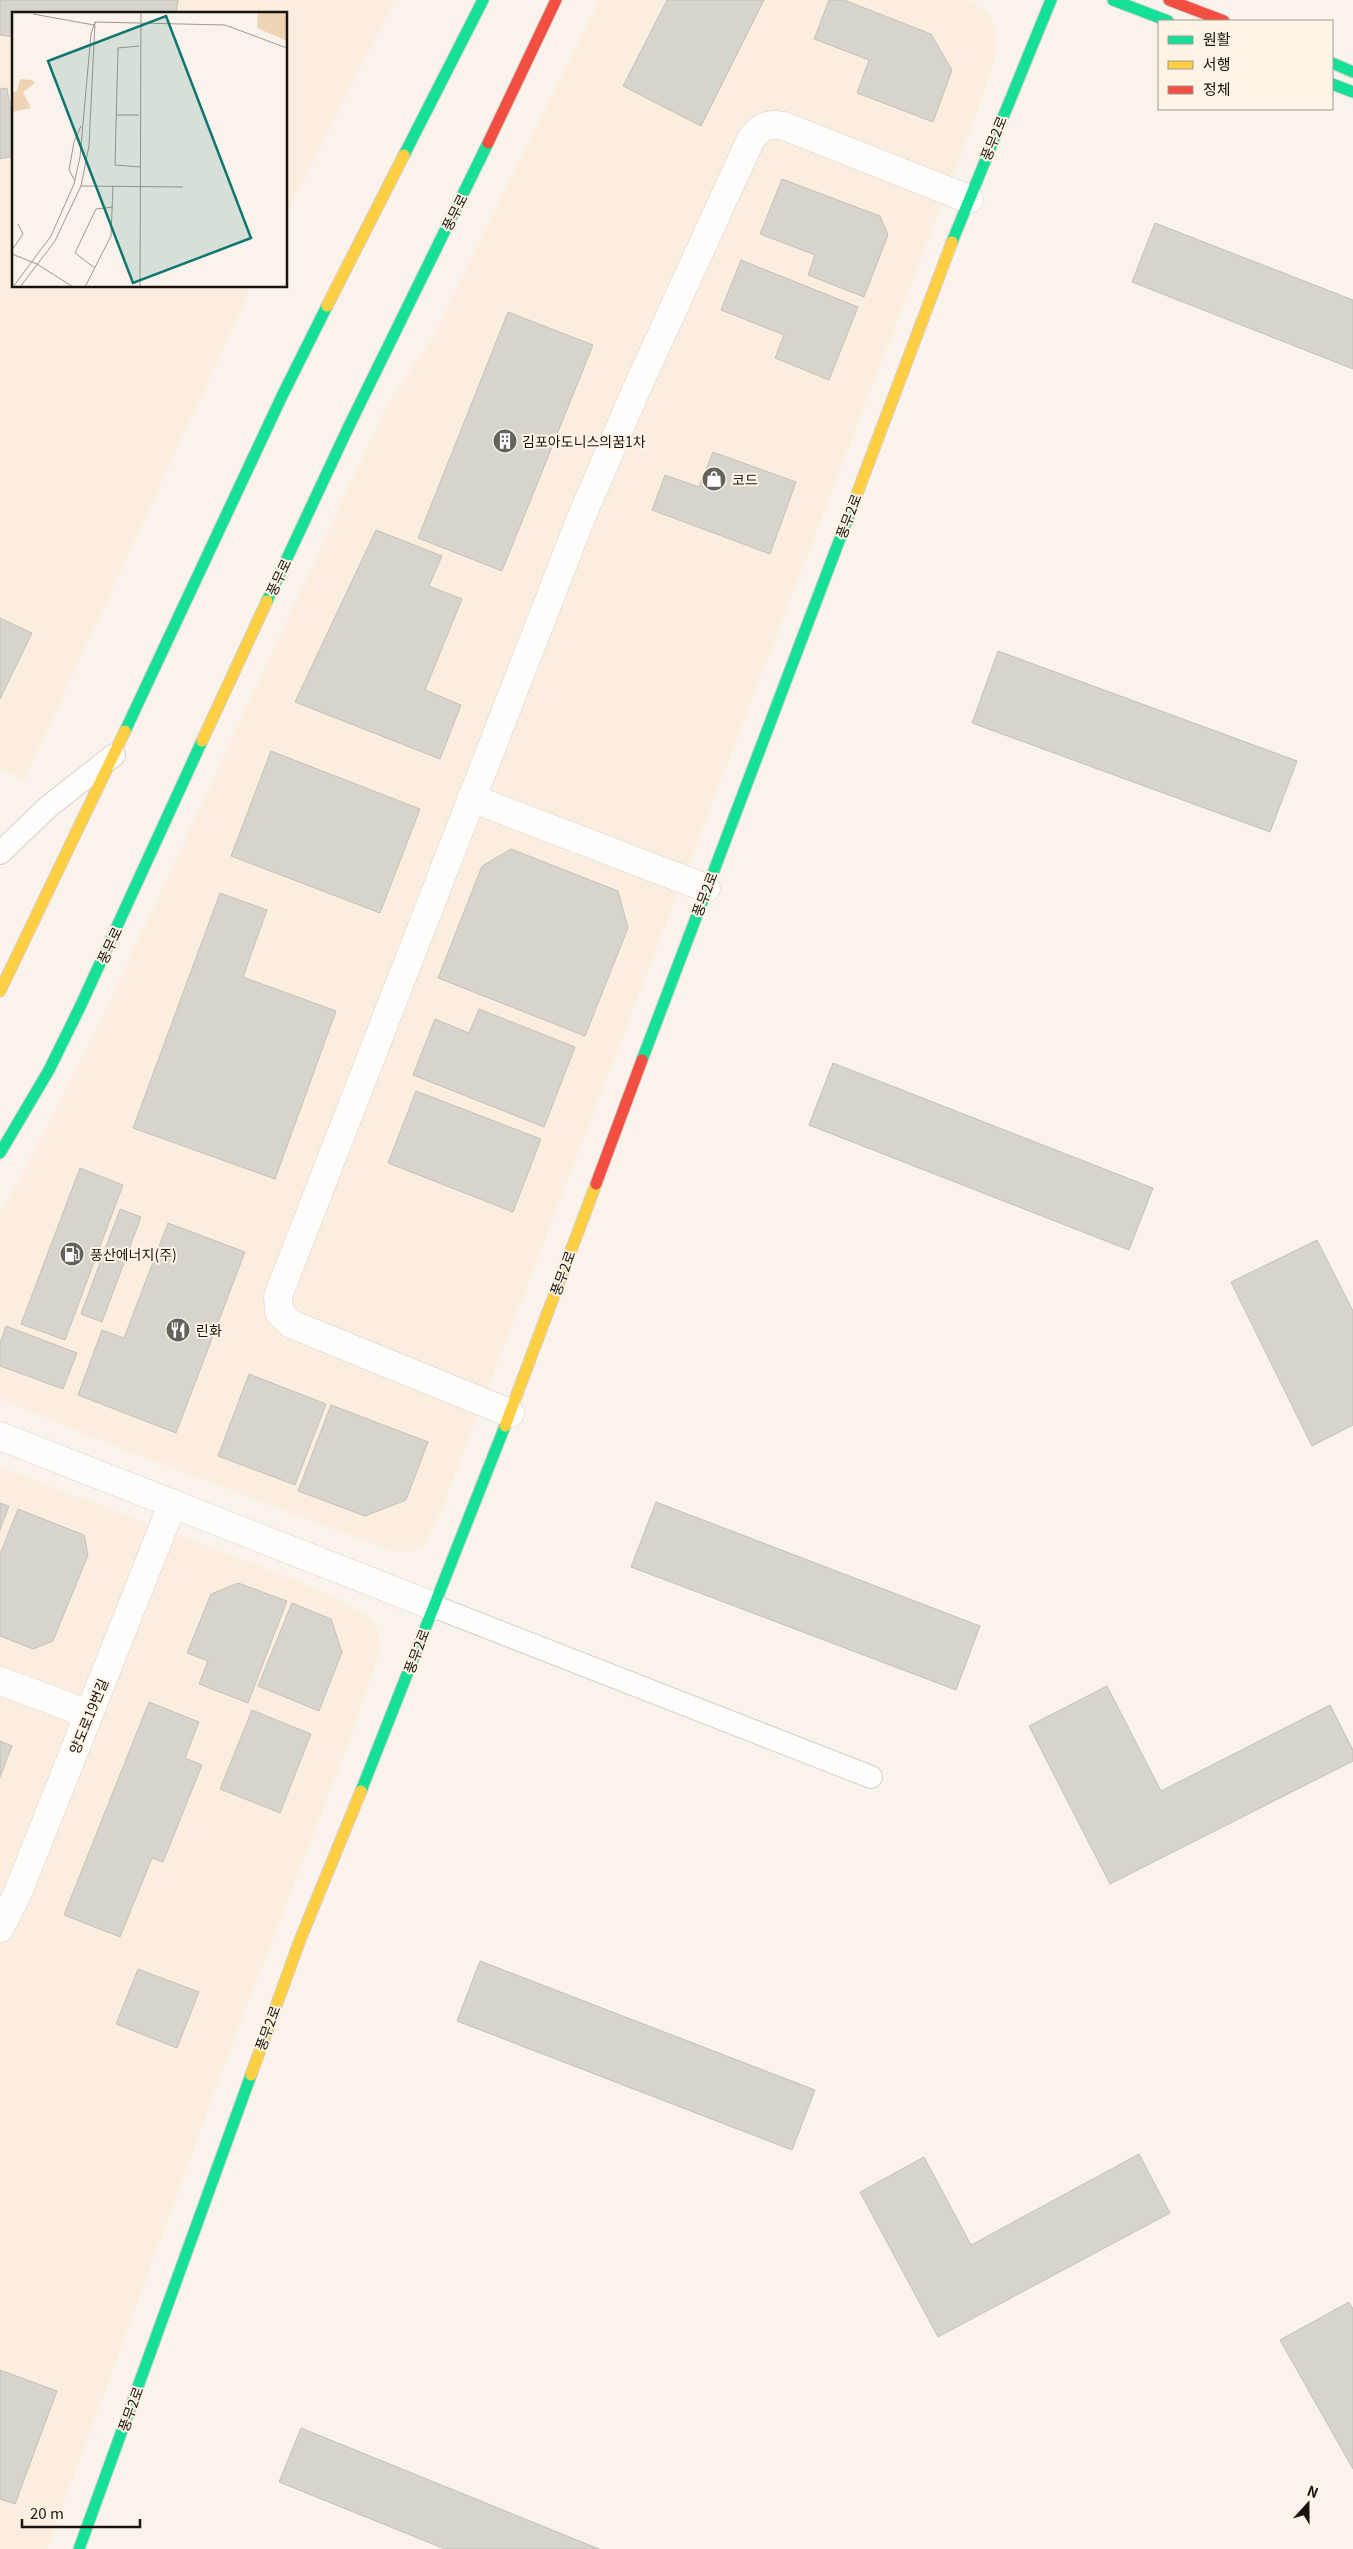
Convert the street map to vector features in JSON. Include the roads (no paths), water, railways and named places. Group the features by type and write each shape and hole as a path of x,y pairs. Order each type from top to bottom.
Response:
{"street":[{"path":"0,992 114,755 282,396 483,0"},
{"name":"풍무로","path":"0,1154 49,1070 80,1007 312,504 406,307 504,114 556,0"},
{"name":"풍무2로","path":"79,2549 271,2017 510,1413 706,888 969,199 1051,0"},
{"path":"1113,0 1165,20"},
{"path":"1169,0 1221,20"},
{"path":"1333,63 1353,72"},
{"path":"1333,84 1353,92"},
{"path":"510,1413 291,1324 279,1312 277,1305 282,1287 581,518 629,405 750,139 759,129 771,123 784,126 969,199"},
{"path":"471,798 706,888"},
{"path":"0,1436 433,1606"},
{"name":"양도로19번길","path":"0,1928 18,1892 173,1504"},
{"path":"0,1680 89,1714"}],"lane":[{"path":"0,852 48,807 114,755"},
{"path":"433,1606 871,1777"}],"place":[{"name":"김포아도니스의꿈1차","path":"505,441"},
{"name":"코드","path":"714,479"},
{"name":"풍산에너지(주)","path":"72,1254"},
{"name":"린화","path":"178,1330"}]}
